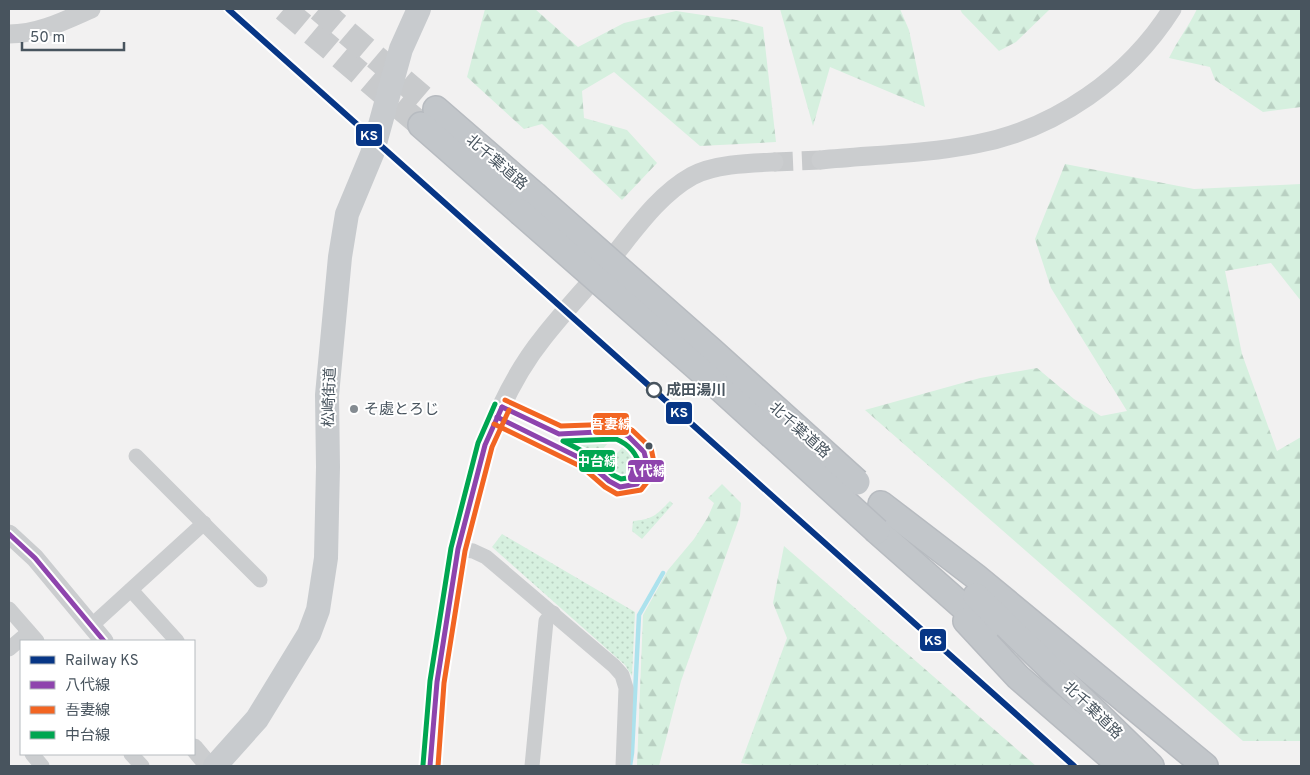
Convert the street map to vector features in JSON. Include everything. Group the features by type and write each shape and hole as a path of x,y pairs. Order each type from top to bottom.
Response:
{"highway":[{"name":"北千葉道路","path":"428,117 527,204 700,371 902,553 1101,730 1150,766"},
{"name":"北千葉道路","path":"527,204 712,351 882,504 1150,766"},
{"path":"882,504 983,583 1205,766"},
{"path":"902,553 1018,677 1121,766"}],"main road":[{"name":"松崎街道","path":"215,766 257,719 309,634 318,610 326,558 327,395 340,257 347,214 372,154 401,49 419,9"}],"street":[{"path":"9,34 24,34 44,28 91,9"},
{"path":"820,160 940,150 977,144 1008,136 1038,125 1073,107 1124,68 1145,47 1172,9"},
{"path":"430,766 437,682 458,549 473,487 490,430 518,374 542,339 646,217 672,191 693,175 718,168 774,162"},
{"path":"136,456 260,580"},
{"path":"91,626 204,523"},
{"path":"9,534 35,558 103,640"},
{"path":"458,549 473,551 486,557 553,613 622,675 626,688 623,766"},
{"path":"131,590 176,640"},
{"path":"9,610 33,637"},
{"path":"532,766 546,622 553,613"},
{"path":"195,749 209,766"},
{"path":"33,755 42,766"},
{"path":"132,755 142,766"}],"green space":[{"path":"485,9 535,9 578,47 624,23 676,11 736,20 763,27 776,142 700,146 614,72 582,91 584,118 627,130 657,163 622,200 542,124 524,129 467,77"},
{"path":"780,9 900,9 909,30 925,107 830,67 813,126"},
{"path":"960,9 1050,9 1016,42 999,51"},
{"path":"1197,9 1301,9 1301,107 1263,112 1215,80 1210,67 1169,58"},
{"path":"1065,164 1194,189 1301,184 1301,301 1271,263 1225,271 1242,354 1277,451 1301,437 1301,741 1243,741 865,410 980,378 1037,368 1074,399 1101,416 1127,411 1051,288 1035,239"},
{"path":"615,435 595,458 577,444 579,439"},
{"path":"626,443 637,454 640,464 632,477 620,478 605,467"},
{"path":"722,484 741,503 740,516 681,681 659,766 637,766 643,615 668,570 694,539 708,517 714,503 708,498"},
{"path":"670,501 673,504 642,539 632,531 633,521 654,516"},
{"path":"502,534 635,612 632,676 625,665 492,547"},
{"path":"784,546 1036,766 760,766 741,763 787,638 773,603"}],"waterway":[{"path":"630,766 639,615 663,573"}],"tunnel":[{"path":"284,9 421,125"},
{"path":"319,9 436,109"},
{"path":"774,162 821,160"}],"rail line":[{"name":"KS","path":"228,9 1074,766"}],"transit line":[{"name":"吾妻線","path":"494,424 582,467 605,487 617,494 641,490 655,472 651,448 632,430 617,424 561,426 505,400"},
{"name":"中台線","path":"423,765 430,681 451,548 478,443 495,404"},
{"name":"八代線","path":"497,417 586,461 609,481 620,487 637,484 648,468 644,452 628,436 617,431 559,434 502,407"},
{"name":"八代線","path":"430,766 437,682 458,549 485,445 502,407"},
{"name":"吾妻線","path":"438,766 444,683 465,551 492,447 509,410"},
{"name":"中台線","path":"616,439 628,446 637,457 640,467 633,477 621,479 613,475 590,455 563,441 616,439"},
{"name":"八代線","path":"9,534 35,558 103,640"}],"place":[{"name":"成田湯川","path":"654,390"},
{"name":"そ處とろじ","path":"354,409"}]}
